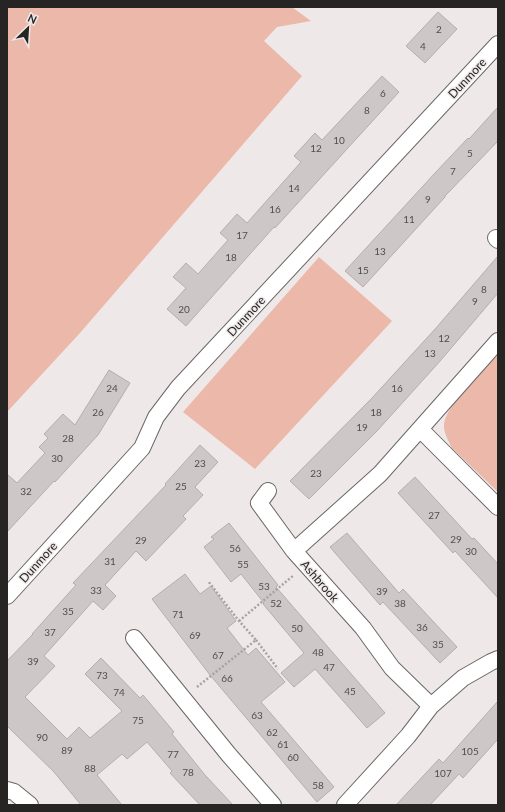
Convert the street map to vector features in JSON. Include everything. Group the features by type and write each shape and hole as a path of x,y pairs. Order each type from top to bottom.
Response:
{"street":[{"name":"Dunmore","path":"7,596 142,448 156,417 178,388 498,44"},
{"name":"Ashbrook","path":"431,706 392,668 363,628 294,551 380,474 498,341"},
{"path":"420,429 498,507"},
{"path":"268,491 259,503 294,551"},
{"path":"134,638 229,756 273,805"},
{"path":"345,805 408,736 431,706 463,678 498,659"},
{"path":"7,790 14,792 30,805"}],"path":[{"path":"239,621 306,565"},
{"path":"208,581 278,669"},
{"path":"183,698 256,640"}],"shaded area":[{"path":"7,7 292,7 311,21 277,27 264,41 302,76 80,333 7,412"},
{"path":"319,257 392,321 255,469 183,412"},
{"path":"498,355 498,492 452,448 444,428 445,419 456,400"}],"building":[{"path":"438,12 457,29 425,63 406,46"},
{"path":"382,76 399,92 275,228 274,227 186,326 167,309 186,288 173,277 186,263 198,274 228,240 220,233 237,214 247,223 301,162 294,156 315,133 322,140"},
{"path":"498,107 498,141 445,196 363,287 345,271"},
{"path":"498,256 498,293 441,360 377,431 309,499 290,481 372,398 436,328"},
{"path":"109,370 130,383 98,435 7,532 7,474 17,483 45,453 39,447 48,438 44,434 63,414 75,425"},
{"path":"200,445 218,462 195,487 203,495 183,516 186,519 146,561 136,551 105,585 116,596 103,610 93,601 44,656 55,666 25,697 67,739 79,727 90,738 122,711 85,674 101,658 140,698 143,695 174,732 172,734 205,775 233,805 200,805 170,773 172,771 147,742 127,759 122,754 97,775 122,805 81,805 54,772 7,726 7,661 76,585 73,583 166,485 165,484"},
{"path":"415,477 472,539 474,538 498,564 498,598 455,551 453,553 398,493"},
{"path":"229,523 278,585 276,587 385,713 367,728 315,669 294,687 281,673 304,653 263,604 264,603 241,574 231,582 204,547 214,539 211,537"},
{"path":"347,533 399,593 403,589 457,647 440,663 383,602 380,605 330,547"},
{"path":"185,574 200,594 211,586 236,621 227,628 248,655 256,648 285,682 261,702 334,787 317,802 210,675 152,599"},
{"path":"498,701 498,739 463,778 459,774 430,805 396,805 439,759 443,763"}]}
